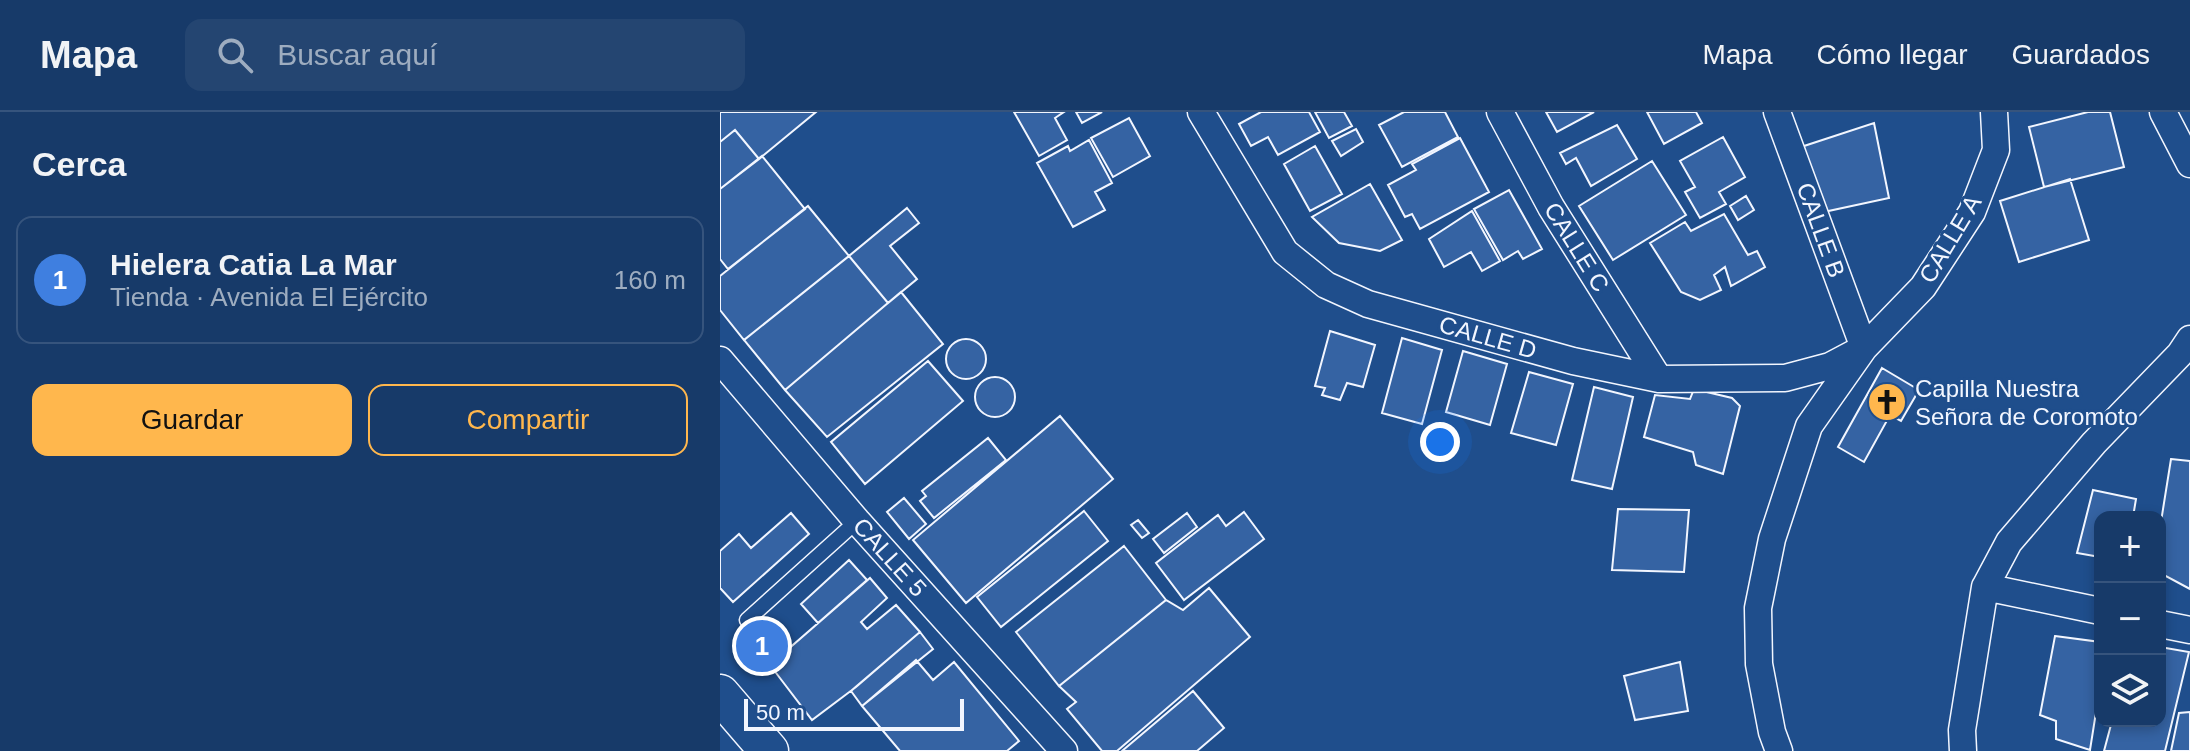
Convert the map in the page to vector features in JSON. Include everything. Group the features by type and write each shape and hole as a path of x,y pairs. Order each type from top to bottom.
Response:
{"main road":[{"path":"720,694 769,751"}],"street":[{"name":"CALLE D","path":"1201,112 1285,252 1326,285 1383,308 1573,361 1659,379 1785,378 1830,366 1864,348"},
{"name":"CALLE C","path":"1500,112 1551,207 1659,379"},
{"name":"CALLE B","path":"1777,112 1864,348"},
{"name":"CALLE A","path":"1864,348 1923,287 1972,212 1996,150 1994,112"},
{"path":"2163,112 2190,164"},
{"path":"1963,751 1962,730 1985,587 2009,542 2050,492 2180,354 2190,339"},
{"path":"1779,751 1772,732 1759,664 1758,608 1772,539 1809,426 1864,348"},
{"name":"CALLE 5","path":"720,360 1057,748"},
{"path":"1985,587 2094,610"},
{"path":"2166,625 2190,630"}],"lane":[{"path":"747,620 857,521"}],"building":[{"path":"720,112 816,112 759,159 735,130 720,142"},
{"path":"1014,112 1064,112 1055,118 1067,140 1039,156"},
{"path":"1076,112 1102,112 1082,123"},
{"path":"1261,112 1309,112 1320,132 1278,155 1268,137 1251,146 1239,124"},
{"path":"1315,112 1344,112 1352,126 1329,138"},
{"path":"1404,112 1445,112 1458,137 1402,167 1379,125"},
{"path":"1546,112 1594,112 1557,132"},
{"path":"1647,112 1696,112 1702,123 1664,144"},
{"path":"2088,112 2110,112 2124,167 2044,187 2029,127"},
{"path":"1129,118 1150,156 1113,177 1091,138"},
{"path":"1874,123 1889,198 1819,213 1798,148"},
{"path":"1617,125 1637,159 1591,186 1576,158 1566,164 1560,153"},
{"path":"1356,129 1363,142 1341,156 1332,141"},
{"path":"735,130 759,159 720,189 720,142"},
{"path":"1723,137 1745,177 1719,192 1726,204 1700,218 1685,192 1695,187 1680,161"},
{"path":"1460,138 1489,192 1420,229 1412,214 1405,217 1388,185 1416,170 1412,164"},
{"path":"1089,140 1112,183 1095,192 1105,210 1073,227 1037,163 1068,146 1070,151"},
{"path":"1315,146 1342,194 1310,211 1284,164"},
{"path":"762,156 805,209 728,269 720,259 720,189"},
{"path":"1652,161 1686,215 1613,260 1579,206"},
{"path":"2070,179 2089,240 2019,262 2000,201"},
{"path":"1370,184 1402,240 1380,251 1339,243 1312,217"},
{"path":"1509,190 1542,249 1523,259 1518,251 1503,260 1474,209"},
{"path":"1746,196 1754,210 1738,220 1730,206"},
{"path":"808,206 849,256 744,340 720,310 720,276"},
{"path":"907,208 919,223 890,246 917,279 888,303 849,256"},
{"path":"1472,211 1500,261 1482,271 1471,252 1444,267 1429,239"},
{"path":"1724,214 1748,255 1757,251 1765,267 1731,286 1725,267 1714,275 1721,290 1700,300 1681,292 1650,243 1685,222 1691,231"},
{"path":"849,256 888,303 785,390 744,340"},
{"path":"901,292 943,344 827,437 785,390"},
{"path":"1330,331 1375,345 1363,387 1347,383 1340,400 1322,395 1325,388 1315,386"},
{"path":"1402,338 1442,350 1422,424 1382,413"},
{"path":"966,339 980,345 986,359 980,373 966,379 952,373 946,359 952,345"},
{"path":"1463,351 1507,364 1490,425 1446,412"},
{"path":"928,361 963,401 865,484 831,442"},
{"name":"Capilla Nuestra Señora de Coromoto","path":"1882,368 1919,390 1901,421 1890,415 1864,462 1838,447"},
{"path":"1529,372 1573,384 1556,445 1511,433"},
{"path":"995,377 1009,383 1015,397 1009,411 995,417 981,411 975,397 981,383"},
{"path":"1594,387 1633,397 1612,489 1572,480"},
{"path":"1694,389 1732,398 1740,406 1723,474 1696,465 1693,452 1644,437 1655,395 1690,399"},
{"path":"1060,416 1113,479 966,603 913,540"},
{"path":"988,438 1006,460 934,518 920,501 926,496 922,491"},
{"path":"2171,459 2190,461 2190,589 2166,576 2166,511 2163,511"},
{"path":"2093,490 2136,499 2134,511 2094,511 2094,556 2077,553"},
{"path":"904,498 926,524 909,539 887,512"},
{"path":"1618,509 1689,510 1684,572 1612,570"},
{"path":"1084,511 1108,541 1001,627 977,597"},
{"path":"1244,512 1264,539 1184,600 1156,563 1218,515 1226,526"},
{"path":"791,513 809,534 733,602 720,588 720,551 739,534 751,548"},
{"path":"1187,513 1197,527 1164,553 1153,539"},
{"path":"1138,520 1149,533 1142,538 1131,525"},
{"path":"1124,546 1166,600 1059,686 1016,632"},
{"path":"849,560 867,580 818,623 801,604"},
{"path":"870,578 887,598 861,622 867,629 896,605 920,632 812,720 770,665"},
{"path":"1209,588 1250,637 1117,751 1102,751 1067,709 1076,702 1059,686 1166,600 1183,610"},
{"path":"920,632 933,649 862,706 851,691"},
{"path":"2055,636 2094,641 2094,725 2090,750 2056,739 2056,721 2040,715"},
{"path":"2166,648 2189,652 2165,751 2104,751 2110,727 2166,727"},
{"path":"916,660 933,680 954,662 1019,741 1007,751 900,751 862,706"},
{"path":"1680,662 1688,711 1635,720 1624,676"},
{"path":"1193,691 1224,728 1197,751 1122,751"},
{"path":"2190,712 2190,751 2171,751 2179,713"}],"place":[{"name":"Capilla Nuestra Señora de Coromoto","path":"1887,402"},
{"name":"Hielera Catia La Mar","path":"762,646"}]}
